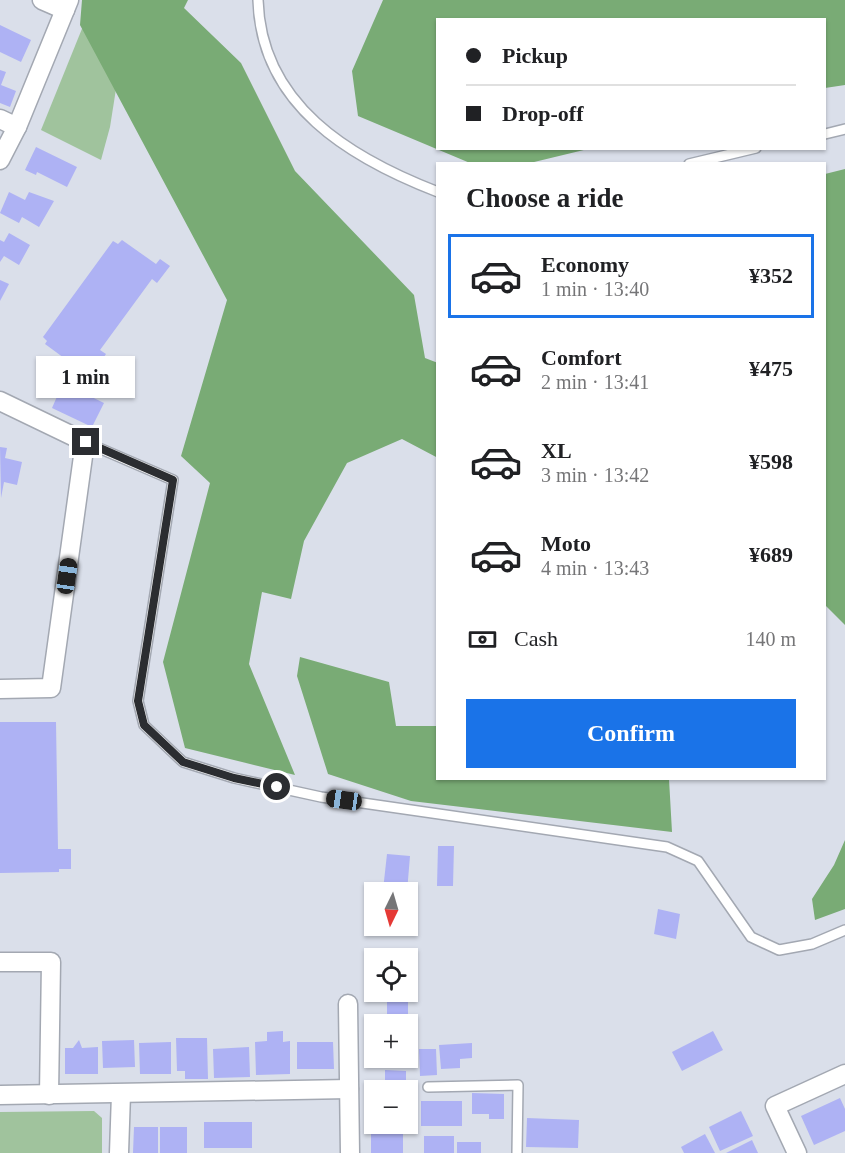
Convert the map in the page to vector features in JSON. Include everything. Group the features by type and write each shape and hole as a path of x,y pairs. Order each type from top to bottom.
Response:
{"street":[{"path":"0,160 17,127 67,5 42,0"},
{"path":"0,119 17,127"},
{"path":"0,401 86,442 51,688 0,689"},
{"path":"0,962 51,962 49,1095"},
{"path":"348,1004 350,1153"},
{"path":"797,1153 775,1106 845,1074"},
{"path":"0,1095 349,1089"},
{"path":"119,1153 121,1094"}],"lane":[{"path":"258,0 259,25 276,75 308,116 340,145 436,191"},
{"path":"826,134 845,129"},
{"path":"697,162 748,150"},
{"path":"86,442 173,480 138,701 144,725 183,762 234,778 321,796 667,847 698,861 752,937 779,950 812,944 845,930"},
{"path":"428,1087 518,1085 517,1153"}],"green space":[{"path":"82,0 188,0 184,8 241,63 295,171 414,295 425,358 436,362 436,457 402,439 347,463 304,541 291,599 262,592 249,664 295,775 185,748 163,662 210,483 181,456 227,300 80,25"},
{"path":"383,0 845,0 845,85 826,88 826,18 436,18 436,149 358,116 352,71"},
{"path":"92,4 125,32 110,127 101,160 41,130"},
{"path":"439,150 584,150 534,162 468,162"},
{"path":"845,169 845,625 826,606 826,174"},
{"path":"300,657 389,682 396,726 436,726 436,780 669,780 672,832 411,801 328,774 297,676"},
{"path":"845,840 845,909 815,920 812,899 834,865"},
{"path":"94,1111 102,1118 102,1153 0,1153 0,1112"}],"building":[{"path":"0,25 31,40 21,62 0,52"},
{"path":"0,70 6,72 1,85 16,91 10,107 0,103"},
{"path":"36,147 77,167 67,187 37,172 36,175 25,170"},
{"path":"9,192 25,200 29,192 54,201 39,227 22,217 19,223 0,213"},
{"path":"9,233 30,245 19,265 4,256 0,262 0,240 4,242"},
{"path":"122,240 156,264 160,259 170,266 157,283 152,279 100,350 106,354 90,377 45,344 47,341 43,337 113,241 118,244"},
{"path":"0,280 9,284 0,301"},
{"path":"63,383 104,403 92,427 52,408"},
{"path":"0,447 7,448 5,458 22,462 17,485 4,482 1,498"},
{"path":"0,722 56,722 58,849 71,849 71,869 59,869 59,872 0,873"},
{"path":"438,846 454,846 453,886 437,886"},
{"path":"387,854 410,856 408,882 384,882"},
{"path":"658,909 680,914 676,939 654,934"},
{"path":"387,1002 408,1002 408,1014 387,1014"},
{"path":"283,1031 283,1042 290,1041 290,1074 256,1075 255,1042 267,1041 267,1032"},
{"path":"713,1031 723,1050 682,1071 672,1052"},
{"path":"176,1038 207,1038 208,1079 185,1079 185,1071 177,1071"},
{"path":"79,1040 82,1048 98,1047 98,1074 65,1074 65,1048 73,1048"},
{"path":"134,1040 135,1067 103,1068 102,1041"},
{"path":"171,1042 171,1074 140,1074 139,1043"},
{"path":"297,1042 333,1042 334,1069 297,1069"},
{"path":"472,1043 472,1058 460,1059 460,1068 441,1069 439,1045"},
{"path":"249,1047 250,1077 214,1078 213,1049"},
{"path":"419,1049 436,1049 437,1075 420,1076"},
{"path":"385,1070 406,1071 406,1080 385,1080"},
{"path":"472,1093 504,1094 504,1119 489,1119 489,1114 472,1114"},
{"path":"840,1098 845,1109 845,1131 814,1145 801,1116"},
{"path":"421,1101 462,1101 462,1126 421,1126"},
{"path":"741,1111 753,1136 720,1151 709,1127"},
{"path":"527,1118 579,1120 578,1148 526,1147"},
{"path":"204,1122 252,1122 252,1148 204,1148"},
{"path":"134,1127 158,1127 158,1153 133,1153"},
{"path":"160,1127 187,1127 187,1153 160,1153"},
{"path":"371,1134 403,1134 403,1153 371,1153"},
{"path":"705,1134 715,1153 684,1153 681,1147"},
{"path":"424,1136 454,1136 454,1153 424,1153"},
{"path":"752,1140 758,1153 726,1153"},
{"path":"457,1142 481,1142 481,1153 457,1153"}],"route":[{"path":"86,442 173,480 138,701 144,725 183,762 234,778 277,787"}]}
